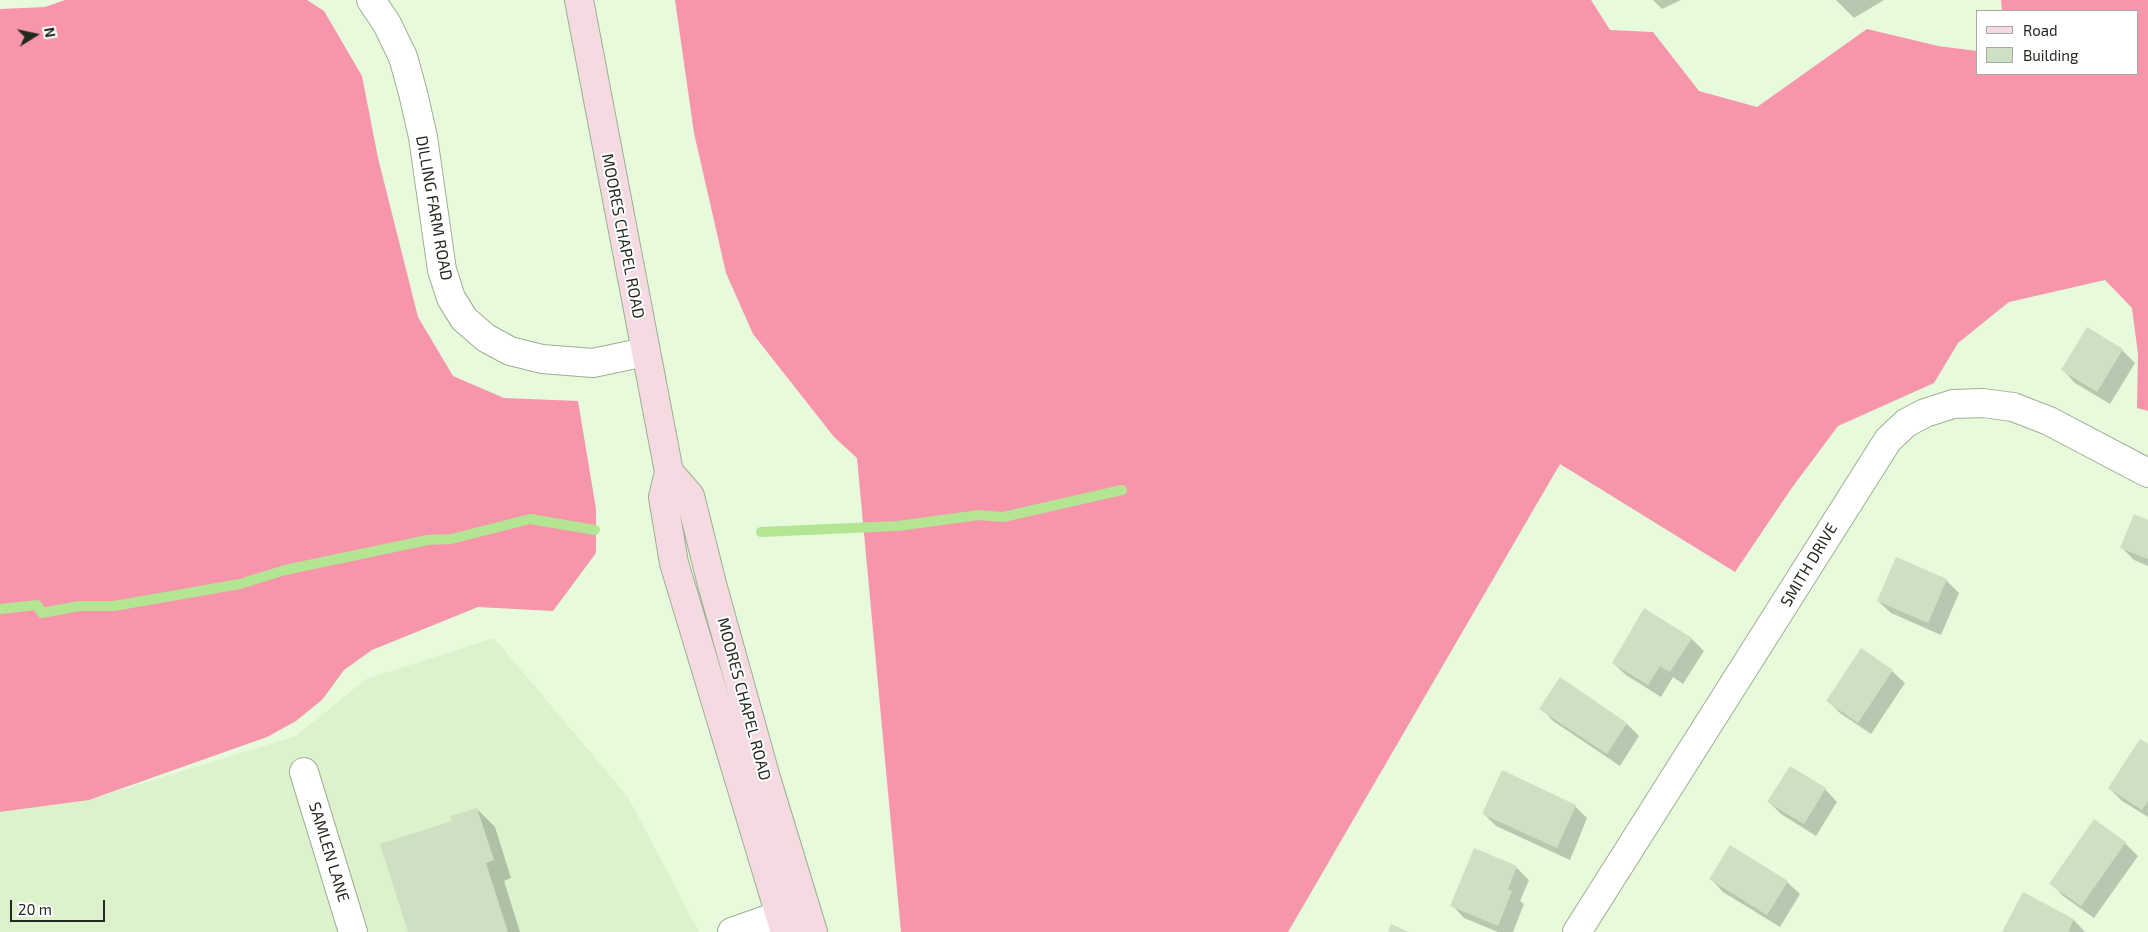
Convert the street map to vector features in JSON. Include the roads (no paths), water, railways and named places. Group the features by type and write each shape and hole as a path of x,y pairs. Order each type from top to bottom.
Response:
{"main road":[{"name":"MOORES CHAPEL ROAD","path":"579,0 668,472 663,497 674,563 782,924"},
{"name":"MOORES CHAPEL ROAD","path":"668,472 690,496 766,778 812,932"}],"street":[{"name":"DILLING FARM ROAD","path":"371,0 387,24 403,57 423,137 442,270 451,298 464,319 486,338 510,351 542,359 593,362 645,352"},
{"name":"SMITH DRIVE","path":"1577,932 1888,440 1906,423 1925,413 1953,404 1983,403 2013,407 2049,420 2148,473"},
{"name":"SAMLEN LANE","path":"304,772 353,932"},
{"path":"732,932 782,924"}],"waterway":[{"path":"761,532 898,526 979,515 1003,517 1122,490"},
{"path":"0,609 37,605 42,613 79,606 114,606 240,584 285,570 428,540 451,539 530,519 595,530"}]}
